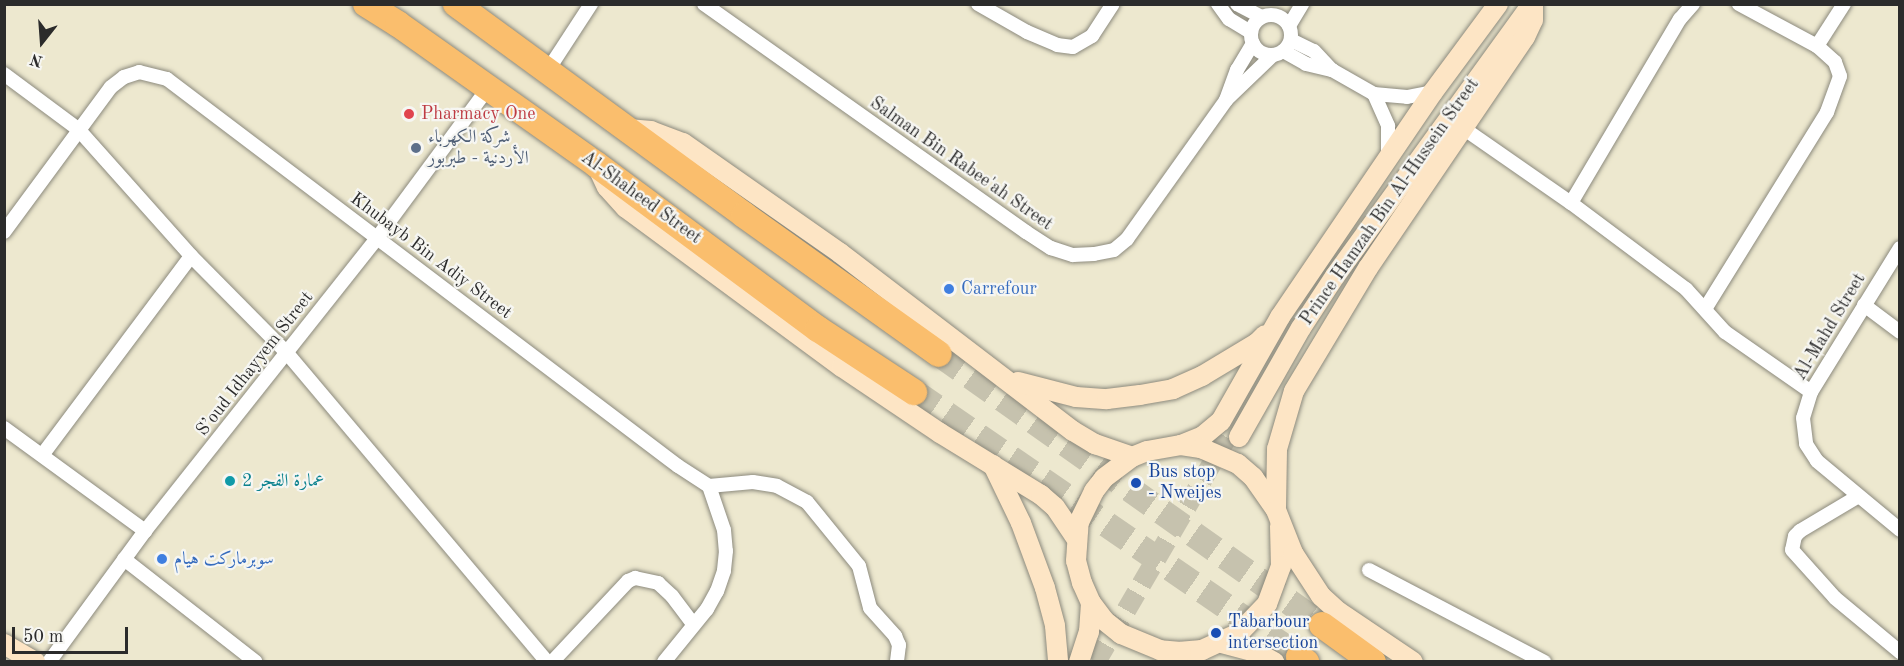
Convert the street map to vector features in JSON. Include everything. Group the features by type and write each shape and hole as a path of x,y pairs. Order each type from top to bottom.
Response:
{"highway":[{"name":"Al-Shaheed Street","path":"366,4 597,165 818,329 914,392"},
{"path":"456,4 744,215 939,354"},
{"path":"1322,625 1373,662"}],"street":[{"path":"548,70 591,4"},
{"name":"Salman Bin Rabee'ah Street","path":"704,4 1026,232 1051,248 1073,255 1114,250 1127,239 1226,100 1282,49"},
{"path":"978,4 1027,32 1057,45 1073,47 1092,36 1113,4"},
{"path":"1218,4 1229,19 1252,38 1261,52 1282,49 1306,64 1332,70 1374,94 1407,97 1433,92"},
{"path":"1237,4 1273,12 1289,26"},
{"path":"1282,49 1289,26 1302,4"},
{"path":"1498,4 1433,92 1280,317 1221,421 1203,436 1181,445 1147,451 1117,466 1094,491 1085,506 1076,538 1076,561 1082,583 1091,603 1104,620 1121,634 1160,650 1202,650 1222,643 1239,633 1267,604 1281,566 1277,449 1294,391 1368,268 1525,37 1533,20 1532,4"},
{"name":"Prince Hamzah Bin Al-Hussein Street","path":"1510,4 1324,269 1269,359 1234,435 1335,276 1532,4"},
{"path":"1571,203 1680,19 1693,4"},
{"path":"1705,309 1827,112 1837,91 1840,76 1835,63 1817,46 1739,4"},
{"path":"1817,46 1844,4"},
{"path":"1252,38 1254,23 1273,12"},
{"name":"Salman Bin Rabee'ah Street","path":"1226,100 1252,38"},
{"name":"Khubayb Bin Adiy Street","path":"4,232 78,129 118,82 139,72 167,79 668,459 709,486"},
{"path":"4,74 78,129 191,256 287,353 547,662"},
{"name":"S’oud Idhayyem Street","path":"49,662 145,531 287,353 488,88"},
{"path":"1374,94 1388,126 1388,159"},
{"path":"1463,128 1571,203 1686,289 1725,332 1810,392"},
{"path":"628,129 651,131 683,143 840,253 1086,440 1132,457"},
{"path":"597,165 608,187 626,207 842,367 1046,500 1067,522 1076,538"},
{"name":"Al-Mahd Street","path":"1899,248 1810,392 1803,418 1806,444 1816,461 1899,530"},
{"path":"43,454 191,256"},
{"path":"1864,305 1899,332"},
{"path":"1007,378 1045,390 1100,399 1173,389 1202,376 1257,343 1280,317"},
{"path":"4,428 43,454 145,531"},
{"path":"1181,445 1220,454 1238,464 1253,477 1278,518 1306,576 1321,596 1339,612 1413,662"},
{"path":"993,465 1021,522 1045,588 1055,626 1058,662"},
{"path":"664,662 717,591 724,572 726,550 724,530 709,486 753,482 777,486 807,502 859,566 870,608 895,636 899,645 897,662"},
{"path":"1857,497 1800,531 1795,536 1792,550 1835,598 1899,652"},
{"path":"124,559 256,662"},
{"path":"1369,570 1544,662"},
{"path":"552,662 628,581 635,578 658,583 672,596 694,624"},
{"path":"1079,662 1089,632 1091,603"},
{"path":"1222,643 1256,652 1274,662"},
{"path":"4,644 35,662"},
{"path":"1143,662 1160,650"}],"tunnel":[{"path":"939,354 1322,625"},
{"path":"914,392 1299,657"},
{"path":"1096,662 1229,434"}],"place":[{"name":"Pharmacy One","path":"409,114"},
{"name":"شركة الكهرباء الأردنية - طبربور","path":"416,148"},
{"name":"Carrefour","path":"949,289"},
{"name":"عمارة الفجر 2","path":"230,481"},
{"name":"Bus stop - Nweijes","path":"1136,483"},
{"name":"سوبرماركت هيام","path":"162,559"},
{"name":"Tabarbour intersection","path":"1216,633"}]}
